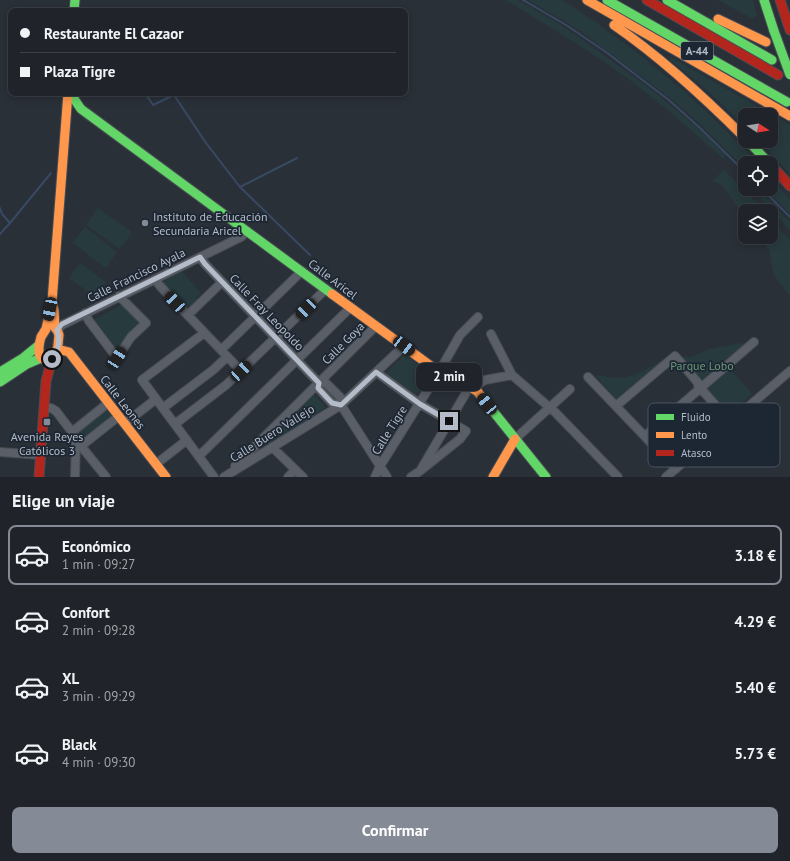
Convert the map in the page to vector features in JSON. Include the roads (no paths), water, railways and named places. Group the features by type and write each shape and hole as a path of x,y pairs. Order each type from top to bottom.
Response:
{"main road":[{"path":"577,0 621,29 650,51 716,108 738,131"},
{"path":"587,0 790,116"},
{"name":"A-44","path":"607,0 787,102"},
{"name":"A-44","path":"647,0 778,75"},
{"path":"667,0 772,60"},
{"path":"680,0 766,42"},
{"path":"764,0 790,75"},
{"path":"780,0 790,30"},
{"path":"39,477 46,381 45,359 39,353 39,345 41,337 46,329 52,302 69,96"},
{"name":"Calle Aricel","path":"71,96 84,112 439,372 474,386 546,477"},
{"name":"Calle Aricel","path":"67,108 71,111 84,112"},
{"path":"65,129 70,122 84,112"},
{"path":"755,148 762,156"},
{"path":"778,173 790,186"},
{"path":"0,382 27,364 57,354 59,335 56,329 52,302"},
{"path":"46,329 56,329"},
{"path":"0,372 23,358 39,345"},
{"name":"Calle Leones","path":"58,349 69,352 166,477"},
{"path":"492,477 515,439"}],"street":[{"name":"Calle Francisco Ayala","path":"56,329 62,324 241,236 247,231"},
{"name":"Calle Fray Leopoldo","path":"200,257 319,383 318,388 332,403 341,405"},
{"path":"221,350 302,271"},
{"path":"155,279 241,371"},
{"path":"188,315 222,282"},
{"path":"175,424 226,385 326,289"},
{"path":"85,313 89,321 117,358 131,337 146,323 119,296"},
{"path":"199,456 351,307"},
{"name":"Calle Tigre","path":"375,477 380,466 420,404 460,335 478,317"},
{"name":"Calle Goya","path":"224,477 376,326"},
{"path":"204,333 142,380 214,477"},
{"path":"491,334 512,375 550,407 618,477"},
{"path":"683,403 754,342"},
{"name":"Calle Buero Vallejo","path":"224,477 341,405 404,346"},
{"path":"616,406 675,356 714,403"},
{"path":"163,408 228,357"},
{"path":"752,403 790,371"},
{"path":"376,372 420,404 466,431 460,439 411,477"},
{"path":"420,471 474,386 485,380 512,375"},
{"path":"588,377 648,439"},
{"path":"515,439 570,389"},
{"path":"76,439 122,420 156,399"},
{"path":"75,477 76,439 108,403"},
{"path":"341,405 387,477"},
{"path":"44,408 51,408 56,411 106,477"},
{"path":"156,464 187,440"},
{"path":"272,447 303,477"},
{"path":"0,452 41,455"},
{"path":"666,477 678,467"},
{"path":"288,477 295,470"}],"waterway":[{"path":"523,0 566,25 606,52 670,101 738,165"},
{"path":"147,96 153,105 172,96"},
{"path":"175,96 206,143 240,187 310,255"},
{"path":"240,187 297,158"},
{"path":"10,223 51,173"},
{"path":"769,196 790,217"},
{"path":"0,208 2,214 10,223 0,234"}],"place":[{"name":"Instituto de Educación Secundaria Aricel","path":"145,223"},
{"name":"Avenida Reyes Católicos 3","path":"47,422"}],"park label":[{"name":"Parque Lobo","path":"702,365"}]}
